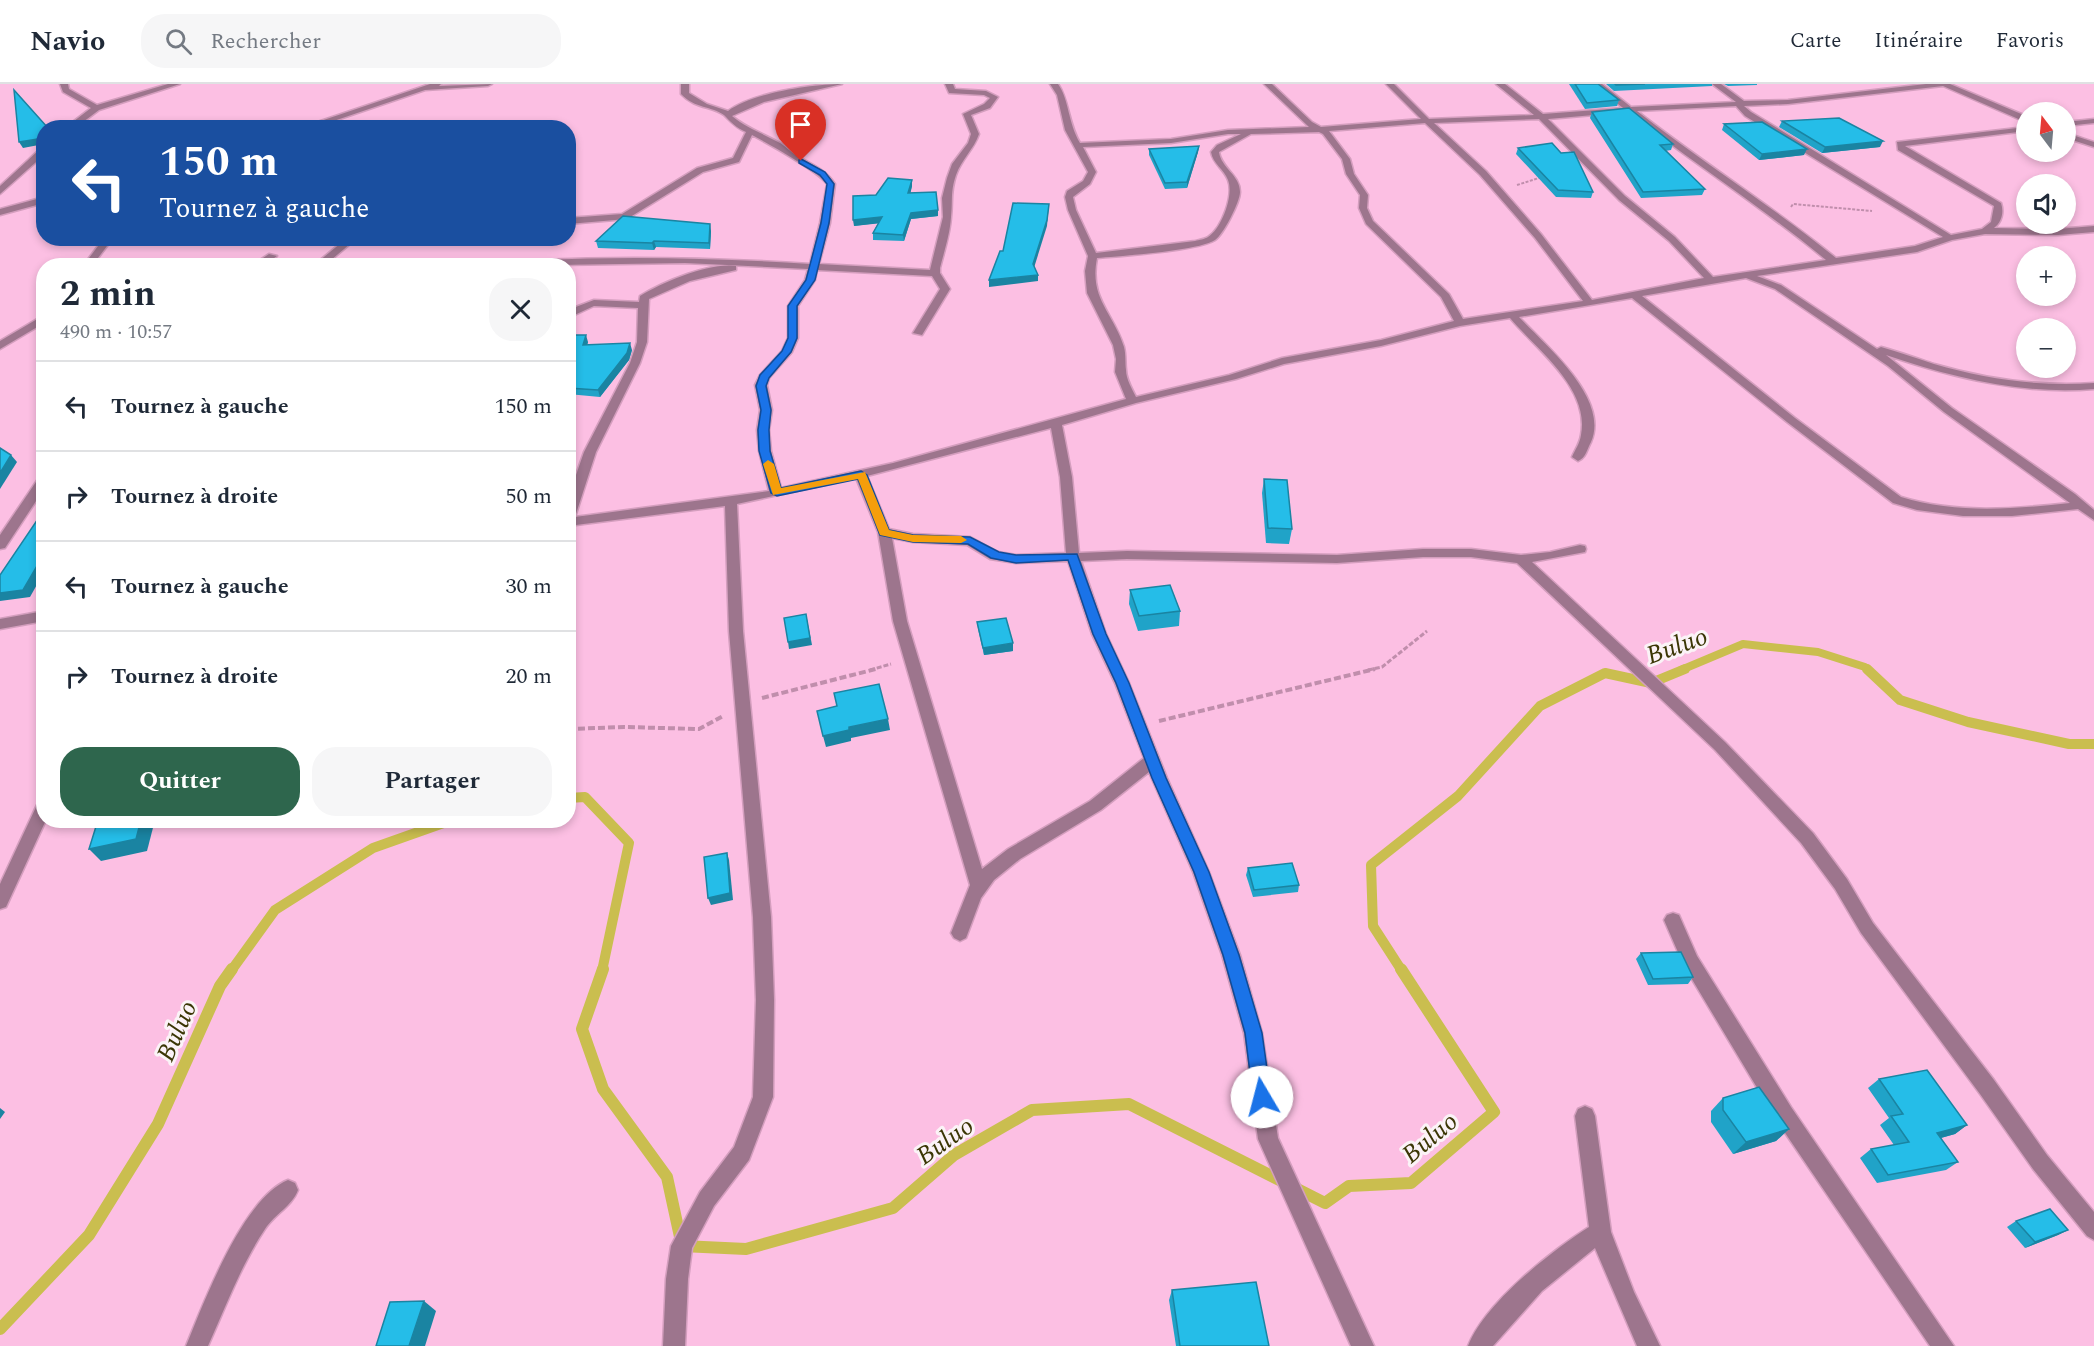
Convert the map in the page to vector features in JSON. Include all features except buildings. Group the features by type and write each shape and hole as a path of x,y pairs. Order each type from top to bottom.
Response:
{"street":[{"path":"64,84 66,90 96,108"},
{"path":"80,120 96,108 176,84"},
{"path":"328,120 437,84"},
{"path":"420,89 488,84"},
{"path":"685,84 685,93 692,100 728,114"},
{"path":"728,114 736,109 769,99 838,84"},
{"path":"918,333 945,290 935,273 947,217 946,198 951,178 956,165 972,143 975,134 967,114 987,106 994,97 986,93 951,91 949,84"},
{"path":"1054,84 1063,94 1064,116 1092,172 1087,182 1070,193 1069,197 1077,224 1093,255 1090,270 1092,293 1118,345 1121,359 1119,372 1132,401"},
{"path":"1268,84 1309,124 1323,129 1346,159 1350,174 1362,190 1363,208 1369,222 1445,296 1460,323"},
{"path":"1390,84 1500,192 1538,236 1590,303"},
{"path":"1500,84 1561,135 1622,198 1672,239 1711,280"},
{"path":"1597,84 1735,188 1782,219 1836,263"},
{"path":"1716,84 1740,100 1740,106 1748,114 1950,238"},
{"path":"1079,145 1171,141 1212,133 1540,117 1693,105 1740,106 1944,84 2016,115"},
{"path":"728,114 732,122 778,145 815,169 831,184 825,223 814,266 806,289 793,306 793,338 786,352 764,377 761,386 766,410 765,451 777,493"},
{"path":"2076,123 2094,121"},
{"path":"576,220 624,217 700,170 736,160 751,131"},
{"path":"1093,255 1196,244 1213,237 1229,213 1236,193 1232,178 1216,159 1215,152 1230,141 1253,131"},
{"path":"1985,231 1995,223 1998,205 1901,148 1900,144 2016,131"},
{"path":"2076,139 2094,145"},
{"path":"0,191 36,157"},
{"path":"0,212 36,202"},
{"path":"576,519 731,501 861,475 1095,414 1132,401 1232,377 1282,361 1381,344 1460,323 1590,303 1711,280 1917,249 1950,238 1985,231 2058,232 2094,229"},
{"path":"93,258 103,246"},
{"path":"327,258 343,246"},
{"path":"576,263 711,261 814,266 854,271 935,273"},
{"path":"576,495 590,452 635,363 642,342 644,298 699,276 725,269 781,265"},
{"path":"1747,276 1778,287 1859,341 1948,410 2094,516"},
{"path":"1635,295 1791,420 1897,500 1913,506 1977,512 2045,510 2081,505"},
{"path":"576,310 595,302 643,306"},
{"path":"1512,315 1568,377 1588,412 1589,432 1586,445 1578,457"},
{"path":"0,346 36,323"},
{"path":"1859,341 1926,364 2011,383 2070,388 2094,386"},
{"path":"1056,423 1065,477 1073,556 1099,634 1122,683 1152,760 1201,872 1231,955 1253,1033 1268,1139 1363,1346"},
{"path":"861,475 884,532 900,621 944,763 959,825 978,886"},
{"path":"0,545 36,490"},
{"path":"674,1346 676,1279 682,1246 707,1199 742,1153 763,1097 765,1000 762,917 736,631 731,501"},
{"path":"884,532 913,538 970,541 995,556 1016,559 1073,556 1337,559 1423,553 1471,553 1521,560 1580,549"},
{"path":"1521,560 1720,746 1807,838 1841,884 1868,928 1955,1043 2040,1162 2094,1229"},
{"path":"0,624 36,617"},
{"path":"960,933 978,886 994,869 1117,790 1152,760"},
{"path":"0,902 36,824"},
{"path":"1673,920 1690,960 1755,1067 1943,1346"},
{"path":"1585,1116 1599,1232 1649,1346"},
{"path":"197,1346 233,1264 259,1219 288,1190"},
{"path":"1479,1346 1502,1315 1572,1250 1599,1232"}],"path":[{"path":"1782,219 1793,204 1844,212 1876,211"},
{"path":"1138,726 1382,667 1427,631"}],"waterway":[{"name":"Buluo","path":"1681,670 1743,644 1818,652 1867,669"},
{"name":"Buluo","path":"1402,971 1373,926 1371,865 1458,796 1540,706 1605,673 1651,683 1685,669"},
{"name":"Buluo","path":"1867,669 1900,700 1968,722 2069,744 2094,744"},
{"name":"Buluo","path":"576,798 585,797 629,843 602,971"},
{"name":"Buluo","path":"231,971 275,910 373,848 429,828"},
{"name":"Buluo","path":"0,1329 89,1235 158,1124 220,986 232,969"},
{"name":"Buluo","path":"603,969 582,1029 603,1089 667,1177 682,1246 746,1249 893,1208 954,1155 1032,1110 1129,1104 1325,1203 1349,1186 1411,1183 1494,1112 1401,969"}],"slow traffic":[{"path":"768,464 777,493 861,475 884,532 913,538 961,540"}],"route":[{"path":"801,161 823,174 831,184 825,223 810,280 793,306 791,326 793,338 786,352 764,377 761,386 766,410 765,451 777,493 861,475 884,532 913,538 934,540 953,538 970,541 995,556 1016,559 1073,556 1099,634 1122,683 1159,778 1201,872 1231,955 1253,1033 1262,1097"}]}
